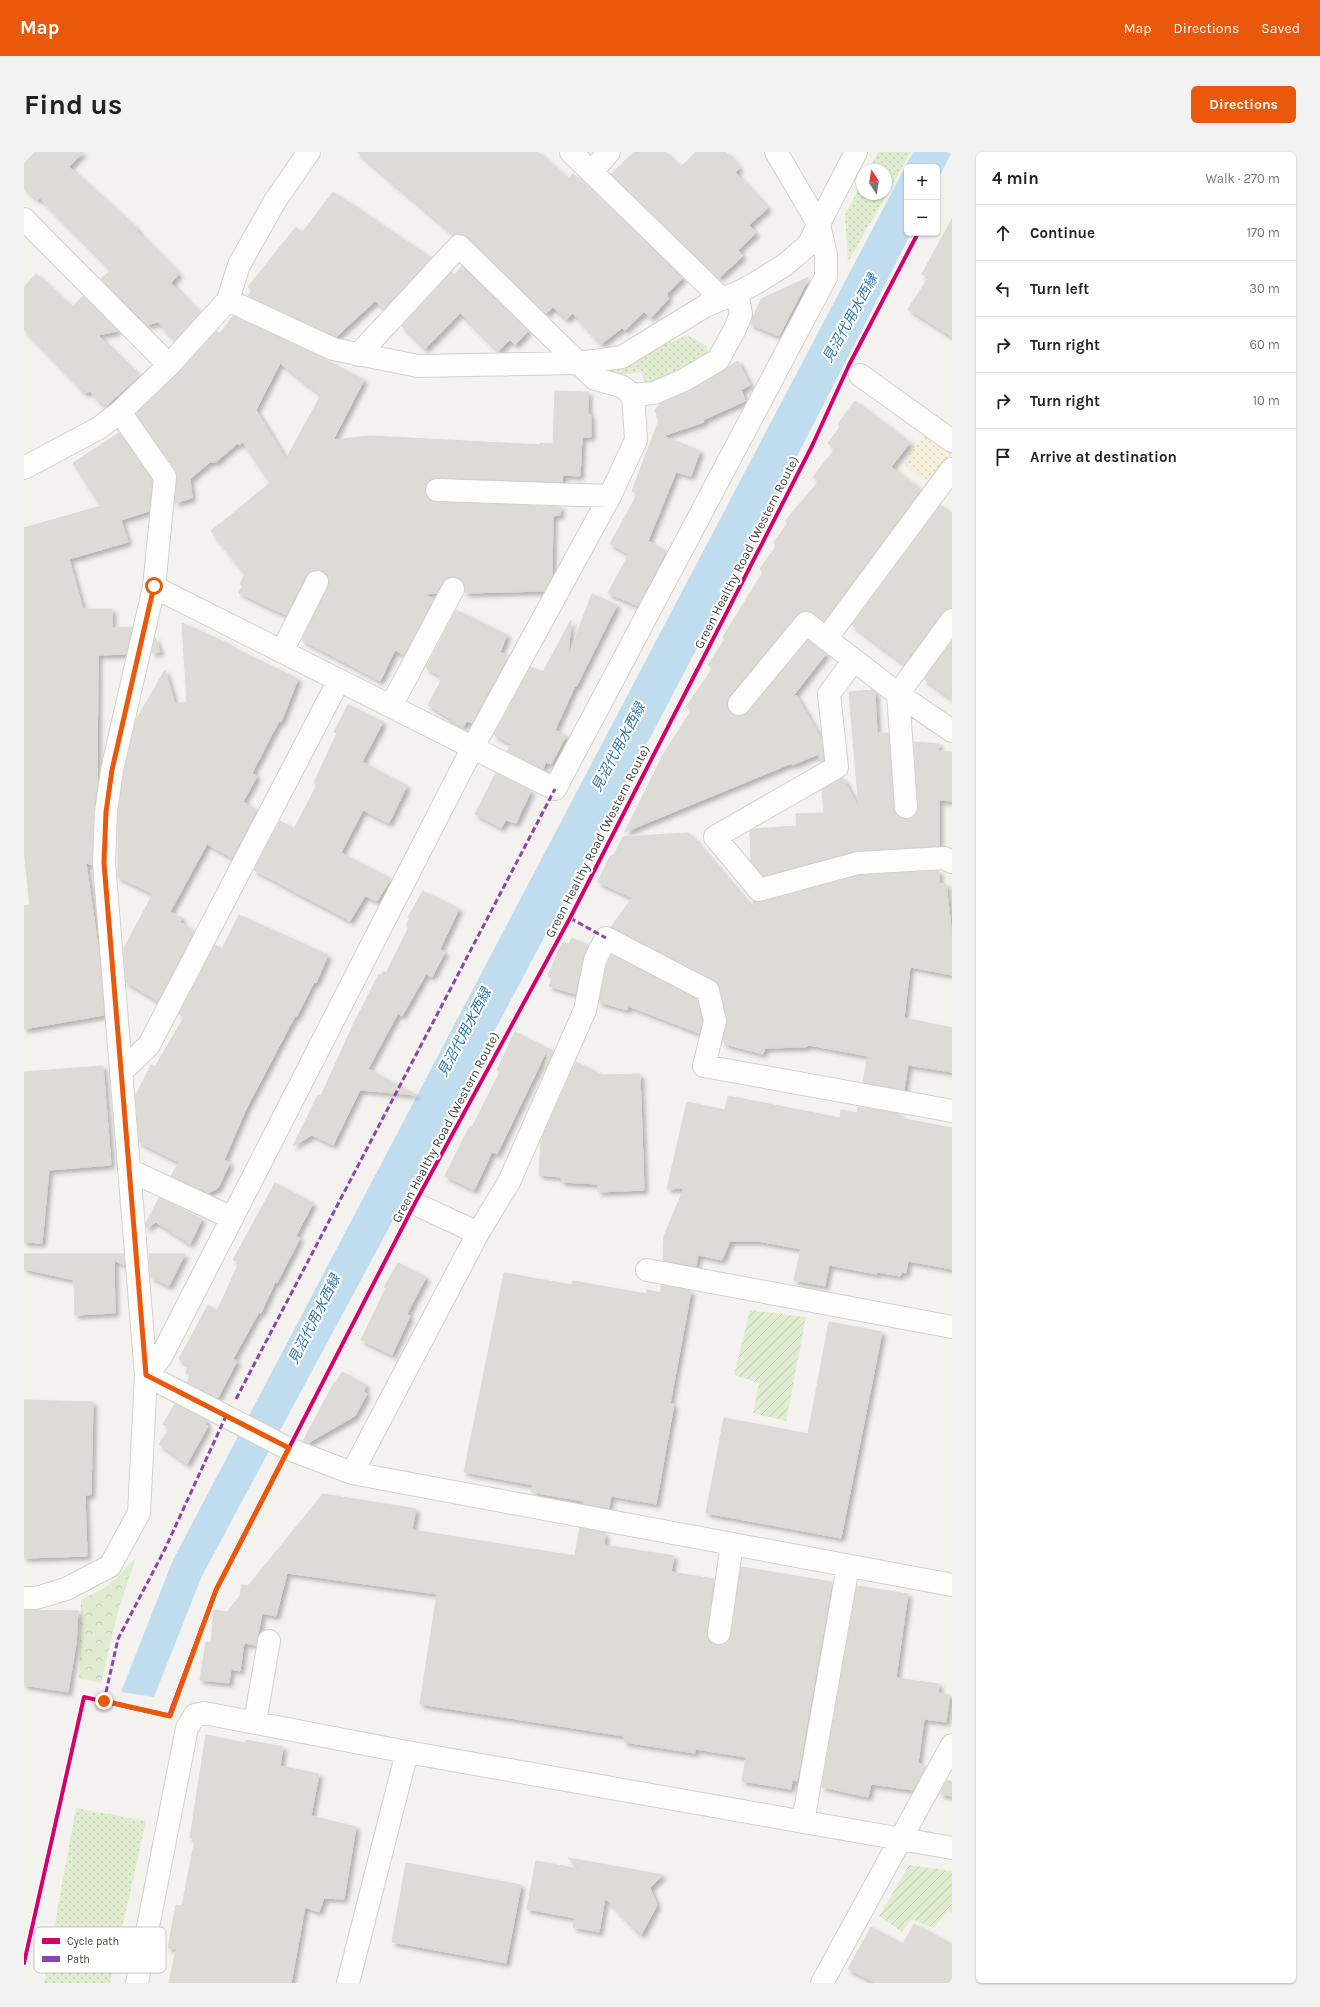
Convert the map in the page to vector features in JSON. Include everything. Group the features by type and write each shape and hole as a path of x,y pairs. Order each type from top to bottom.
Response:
{"street":[{"path":"24,468 99,428 120,412 169,365 228,300 238,265 275,201 309,152"},
{"path":"358,355 459,246 595,379 621,386 633,395 654,393 684,380 718,360 735,329 741,314 729,296 571,152"},
{"path":"592,172 609,152"},
{"path":"154,586 555,789 826,276 826,255 819,225 776,152"},
{"path":"228,300 333,349 418,366 580,363 622,357 705,306 729,296 786,264 808,245 856,152"},
{"path":"24,219 169,365"},
{"path":"860,375 952,441"},
{"path":"146,1375 161,1357 473,748 610,496 636,440 633,395"},
{"path":"24,1598 36,1598 66,1589 110,1566 139,1513 146,1375 104,863 106,812 112,770 154,586 165,477 120,412"},
{"path":"826,639 952,469"},
{"path":"437,490 610,496"},
{"path":"282,651 317,582"},
{"path":"391,706 453,589"},
{"path":"906,807 898,694 952,620"},
{"path":"738,704 806,623 898,694 952,731"},
{"path":"854,660 829,694 837,767 715,837 759,890 858,863 944,858 952,862"},
{"path":"121,1072 149,1045 339,680"},
{"path":"352,1474 478,1233 509,1182 582,1018 595,960 606,938 708,991 716,1021 704,1066 952,1111"},
{"path":"129,1170 232,1218"},
{"path":"422,1207 478,1233"},
{"path":"647,1270 949,1322"},
{"path":"146,1375 289,1448 352,1474 952,1585"},
{"path":"719,1633 732,1544"},
{"path":"803,1822 848,1566"},
{"path":"255,1722 269,1641"},
{"path":"148,1927 187,1728 195,1715 204,1713 407,1752 952,1848"},
{"path":"826,1982 900,1838 952,1745"},
{"path":"348,1983 407,1752"},
{"path":"137,1983 139,1973"}],"green space":[{"path":"878,152 911,152 892,185 892,164 871,164"},
{"path":"856,194 856,200 884,200 848,262 845,215"},
{"path":"688,335 706,346 712,359 647,388 641,372 612,376 608,367"},
{"path":"750,1310 806,1317 786,1421 753,1413 759,1383 734,1375"},
{"path":"136,1558 119,1608 101,1683 79,1678 81,1600 106,1587"},
{"path":"76,1808 146,1821 122,1927 54,1927"},
{"path":"909,1865 952,1871 952,1913 947,1911 934,1928 911,1919 902,1932 879,1916"},
{"path":"46,1973 112,1973 110,1983 44,1983"}],"sand":[{"path":"927,433 950,448 950,460 928,485 903,463"}],"water":[{"path":"913,152 952,152 940,175 940,164 907,164"},
{"path":"904,169 904,236 909,236 825,402 561,907 202,1576 154,1697 121,1692 173,1560 888,200 892,200 892,192"}],"building":[{"path":"35,152 83,152 69,167 138,230 137,231 179,274 171,283 200,313 175,340 158,322 147,325 101,279 111,270 40,198 38,200 24,188 24,164"},
{"path":"357,152 538,152 568,179 573,174 593,191 683,278 667,294 668,299 651,318 644,312 625,330 622,328 601,344 573,313 566,320 553,307 546,314 468,237 462,234 454,235"},
{"path":"634,152 665,152 680,168 696,152 725,152 740,168 735,172 768,208 749,225 756,233 738,250 743,256 719,278 611,174"},
{"path":"333,192 431,258 384,309 375,301 336,337 248,296 252,290 248,287 296,227 302,233"},
{"path":"952,219 952,337 908,309 929,277 922,274"},
{"path":"462,266 528,331 515,345 510,340 498,351 460,313 425,349 402,326 452,272 455,275"},
{"path":"36,274 72,307 83,296 118,331 98,335 139,376 105,407 90,391 85,393 24,329 24,287"},
{"path":"809,277 779,336 750,324 761,299"},
{"path":"233,316 316,355 364,380 333,440 370,436 540,445 540,443 553,444 555,391 588,392 588,413 591,415 591,437 582,437 580,476 563,475 562,482 437,478 431,479 426,484 426,496 431,501 561,507 560,515 553,516 552,576 544,591 465,593 464,583 459,578 447,578 437,593 423,594 434,599 404,655 395,650 380,681 302,640 328,587 329,581 327,575 323,571 316,570 310,572 306,576 286,615 239,593 242,586 240,584 245,574 211,531 270,483 243,442 239,445 238,443 216,462 210,462 190,479 192,498 175,503 177,478 176,470 136,414 178,373 217,331 220,334","holes":["280,363 321,395 286,459 256,410"]},
{"path":"738,361 750,385 741,390 745,401 703,420 704,422 663,436 700,451 691,476 676,472 648,541 666,551 638,606 608,593 629,554 610,544 638,493 632,491 659,420 655,410 660,404 690,391"},
{"path":"855,401 910,443 891,467 921,490 824,621 808,611 802,611 797,615 729,696 727,702 727,708 731,713 737,716 743,716 808,640 826,654 793,696 797,696 821,739 824,760 820,762 819,754 792,765 792,763 625,832 663,755 691,711 686,707 713,668 708,665 725,639 723,637 763,572 760,569 776,546 774,542 788,523 785,521 819,481 813,477 835,449 828,443 840,427 838,424"},
{"path":"119,433 152,480 149,511 121,520 128,542 69,559 83,609 112,609 112,628 132,627 126,654 98,655 97,784 94,811 92,865 86,863 99,954 104,1015 24,1029 24,906 30,905 24,848 24,528 101,506 73,463"},
{"path":"941,505 952,514 952,608 947,609 942,613 904,664 852,625"},
{"path":"592,594 617,605 576,687 575,686 555,730 566,736 551,764 546,762 543,769 507,751 511,744 494,735 531,667 543,672 571,620 568,657"},
{"path":"456,610 507,635 500,652 508,656 472,723 467,721 463,727 428,705 442,679 439,678 440,676 426,668"},
{"path":"182,623 231,645 231,647 298,679 281,722 279,721 252,773 257,776 243,802 257,810 232,858 207,844 170,912 182,918 180,922 194,931 158,1001 126,982 124,948 153,894 118,877 118,813 124,772 136,720 165,670 175,704 187,702"},
{"path":"155,637 160,652 152,653"},
{"path":"952,641 952,699 924,679"},
{"path":"873,690 875,692 877,733 888,733 894,808 895,814 900,818 913,818 917,813 918,807 914,742 939,744 938,751 952,752 952,801 939,800 939,846 855,851 763,876 751,861 750,831 754,829 797,826 796,814 824,813 822,790 843,778 859,808 849,692"},
{"path":"348,705 383,722 362,762 407,786 389,823 363,810 341,853 391,879 377,901 365,896 350,921 254,870 280,821 294,829 317,785 314,783 337,733 334,732"},
{"path":"496,773 531,791 516,823 506,820 501,828 475,814"},
{"path":"688,833 754,910 753,901 762,902 860,875 939,871 939,884 946,884 952,936 952,975 910,967 904,1018 952,1028 952,1072 908,1065 904,1090 863,1082 868,1056 809,1045 805,1047 765,1048 763,1054 725,1044 723,1042 727,1018 718,983 611,927 632,898 598,882 610,856 614,855 623,837"},
{"path":"423,891 459,909 440,949 445,952 432,977 426,974 402,1016 398,1013 368,1069 416,1095 360,1090 333,1145 312,1135 293,1146 318,1095 321,1096 353,1025 379,974 381,975 383,971 386,973 409,927 406,925 410,918 408,917"},
{"path":"239,915 328,955 316,983 314,982 297,1016 295,1016 246,1109 224,1160 230,1163 218,1188 208,1193 171,1176 179,1162 139,1142 136,1095 151,1065 155,1067 184,1017 179,1014 215,945 222,949"},
{"path":"572,938 588,945 583,957 575,994 549,986 552,978 548,976 562,943 569,944"},
{"path":"612,955 697,999 702,1021 699,1033 628,1006 627,1010 599,1002 607,964"},
{"path":"515,1032 553,1051 546,1068 547,1050 497,1154 492,1152 474,1190 445,1176 470,1126 472,1127 500,1072 497,1070"},
{"path":"576,1062 602,1075 640,1074 644,1190 598,1192 598,1184 562,1182 561,1177 539,1175 541,1140"},
{"path":"103,1066 111,1165 49,1170 42,1243 24,1242 24,1072"},
{"path":"728,1096 840,1118 841,1110 857,1113 858,1107 899,1114 899,1118 952,1128 952,1269 908,1261 906,1273 902,1272 900,1276 877,1272 877,1274 829,1265 825,1286 794,1280 801,1249 758,1241 730,1241 722,1260 698,1255 696,1266 663,1260 664,1236 684,1188 667,1189 687,1102 725,1110"},
{"path":"275,1183 313,1203 296,1236 300,1238 277,1283 275,1282 261,1313 259,1312 233,1359 237,1361 218,1398 187,1382 191,1375 186,1373 189,1366 179,1359 208,1305 217,1311 239,1263 233,1260"},
{"path":"159,1198 202,1219 190,1244 156,1222 146,1228 146,1223"},
{"path":"24,1254 124,1254 124,1265 114,1260 115,1313 75,1315 74,1280 24,1269"},
{"path":"149,1254 185,1254 169,1286 151,1277"},
{"path":"398,1263 426,1277 407,1314 410,1316 392,1355 361,1340 386,1288 384,1287"},
{"path":"504,1273 572,1285 573,1281 646,1294 647,1290 661,1293 661,1285 691,1291 670,1404 674,1404 656,1504 611,1496 609,1508 584,1504 584,1501 531,1492 533,1485 464,1472"},
{"path":"829,1322 882,1332 841,1538 706,1513 724,1418 808,1434"},
{"path":"342,1372 366,1385 364,1391 367,1394 355,1416 308,1443 303,1441 334,1383"},
{"path":"24,1400 93,1402 91,1495 85,1495 87,1556 24,1558"},
{"path":"175,1404 207,1421 205,1425 208,1426 187,1464 159,1444 170,1428 163,1424"},
{"path":"323,1494 416,1509 412,1530 575,1556 580,1528 605,1533 604,1545 674,1556 671,1572 714,1579 707,1637 711,1643 717,1645 724,1644 729,1641 731,1635 741,1567 832,1582 797,1781 792,1780 791,1789 742,1781 746,1757 695,1749 695,1753 624,1742 624,1736 420,1704 437,1594 287,1573 276,1616 262,1613 256,1645 244,1643 240,1671 231,1669 229,1683 200,1680 206,1642 211,1643 214,1610 227,1612 240,1596 242,1585 248,1586"},
{"path":"857,1586 908,1594 896,1678 939,1684 938,1693 950,1695 946,1722 924,1719 918,1763 926,1767 913,1790 871,1784 868,1797 822,1787"},
{"path":"24,1610 78,1611 76,1644 68,1692 24,1685"},
{"path":"206,1735 245,1743 246,1740 283,1747 280,1766 319,1774 311,1816 356,1827 344,1899 324,1898 319,1912 305,1907 291,1983 169,1983 176,1949 168,1948 176,1905 182,1906 195,1839 190,1838"},
{"path":"947,1780 952,1782 952,1796 940,1794"},
{"path":"568,1858 663,1875 650,1888 657,1905 641,1935 605,1898 599,1932 573,1927 575,1918 527,1909 536,1861 579,1869"},
{"path":"406,1863 521,1885 506,1963 392,1942"},
{"path":"914,1924 952,1944 952,1983 876,1983 848,1969 871,1927 903,1944"}],"marked path":[{"path":"236,1399 555,789"},
{"path":"570,918 606,938"},
{"path":"104,1701 118,1639 165,1549 226,1416"}],"cycle path":[{"name":"Green Healthy Road (Western Route)","path":"24,1963 84,1697 169,1716 216,1590 415,1203 570,918 812,446 849,365 916,236"}],"route":[{"path":"104,1701 170,1716 216,1590 289,1448 146,1375 104,863 106,812 112,770 154,586"}],"water label":[{"name":"見沼代用水西縁","path":"850,318"},
{"name":"見沼代用水西緑","path":"618,747"},
{"name":"見沼代用水西緑","path":"464,1032"},
{"name":"見沼代用水西緑","path":"314,1319"}]}
